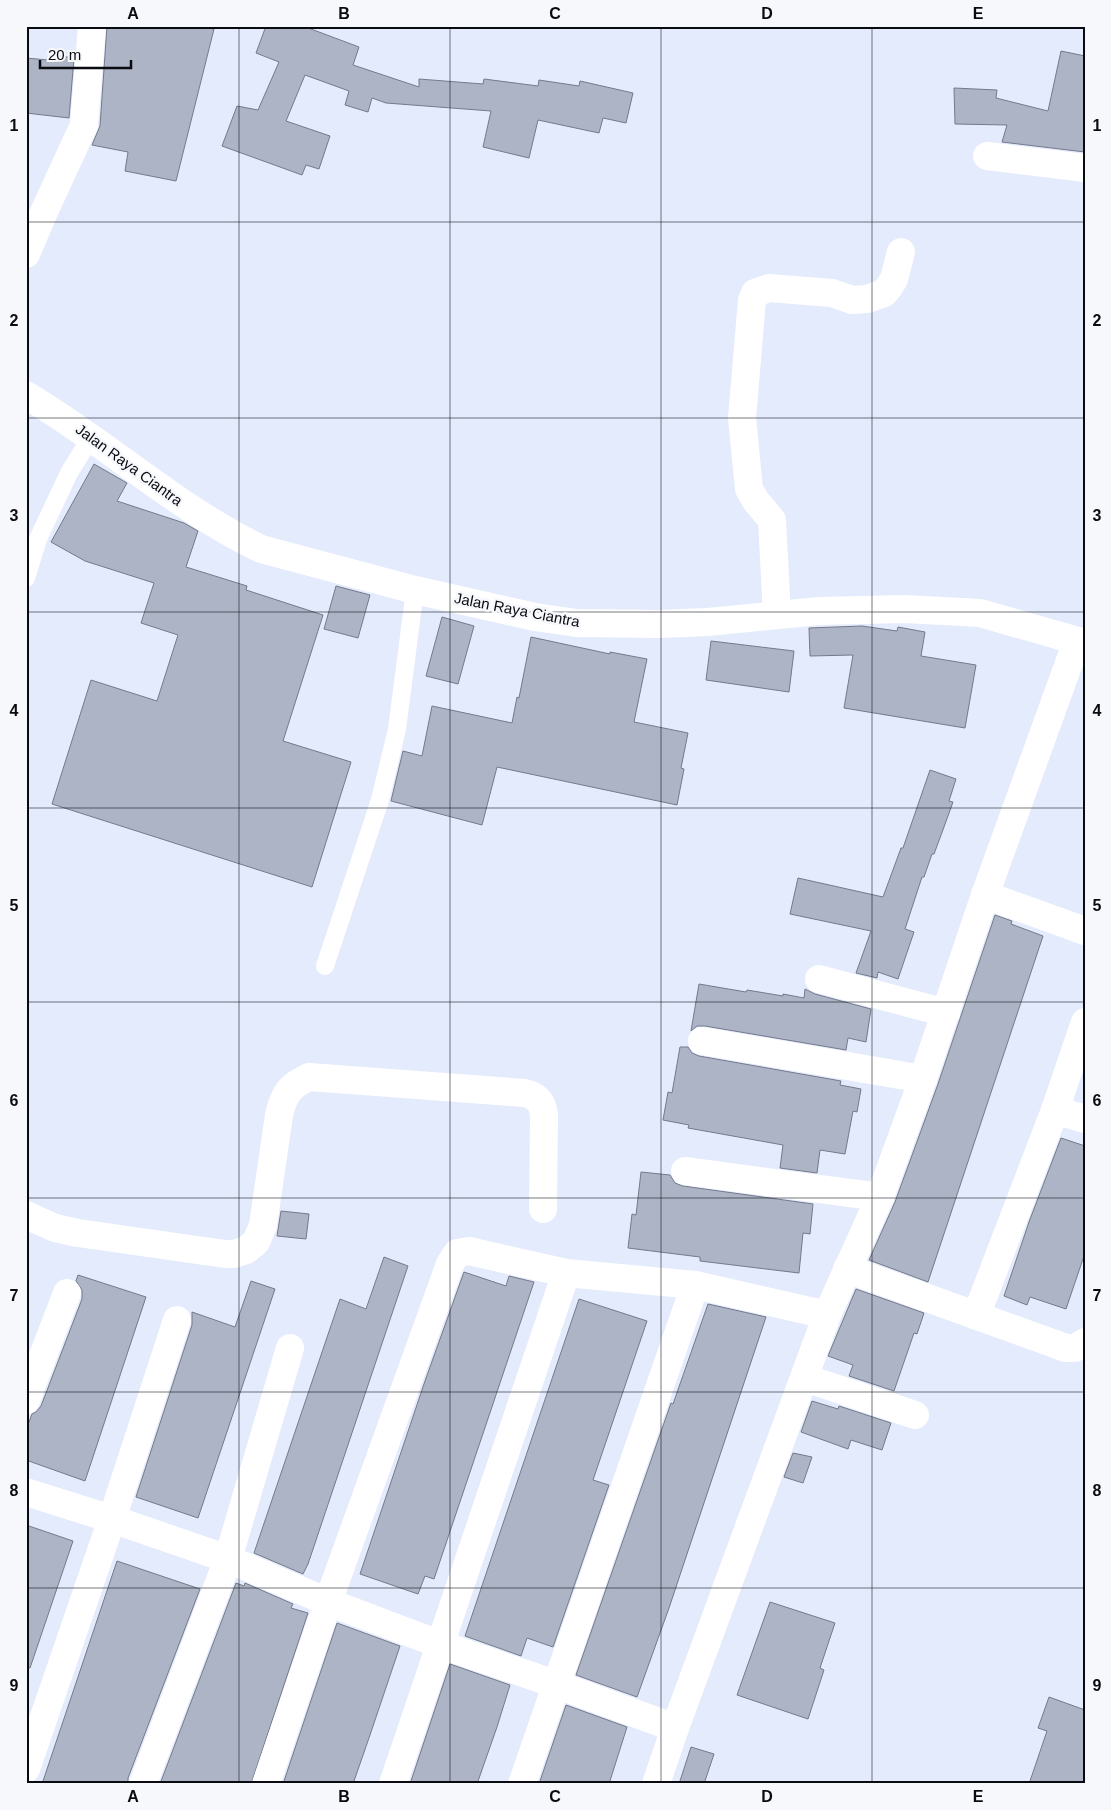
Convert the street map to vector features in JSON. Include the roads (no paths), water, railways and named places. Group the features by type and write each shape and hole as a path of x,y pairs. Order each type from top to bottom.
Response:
{"street":[{"path":"26,254 42,214 84,126 92,26"},
{"path":"988,156 1085,168"},
{"path":"777,615 772,520 756,501 749,489 742,418 752,300 755,293 769,288 832,294 852,300 867,299 884,293 889,287 894,279 901,252"},
{"name":"Jalan Raya Ciantra","path":"26,395 60,415 189,509 240,539 261,549 415,590 535,617 576,623 669,624 819,611 905,609 980,613 1081,642"},
{"path":"656,1784 827,1315 880,1197 923,1079 985,895 1081,642"},
{"path":"985,895 1085,931"},
{"path":"819,979 946,1012"},
{"path":"976,1316 1055,1110 1085,1022"},
{"path":"702,1041 923,1079"},
{"path":"26,1215 55,1228 78,1233 225,1254 234,1254 246,1250 256,1242 263,1225 282,1100 290,1088 297,1082 309,1077 416,1084 533,1095 543,1107 544,1115 543,1210"},
{"path":"1055,1110 1085,1119"},
{"path":"685,1171 880,1197"},
{"path":"266,1784 328,1602 454,1257 462,1252 469,1251 566,1273 695,1285 827,1315"},
{"path":"847,1269 1066,1348 1075,1348 1085,1342"},
{"path":"393,1784 566,1273"},
{"path":"522,1784 555,1684 695,1285"},
{"path":"26,1400 67,1292"},
{"path":"26,1770 177,1320"},
{"path":"144,1784 228,1560 290,1348"},
{"path":"804,1378 914,1415"},
{"path":"26,1492 112,1518 228,1560 328,1602 439,1644 675,1728"}],"lane":[{"path":"26,578 38,539 69,473 91,437"},
{"path":"325,966 380,800 397,728 415,590"}]}
